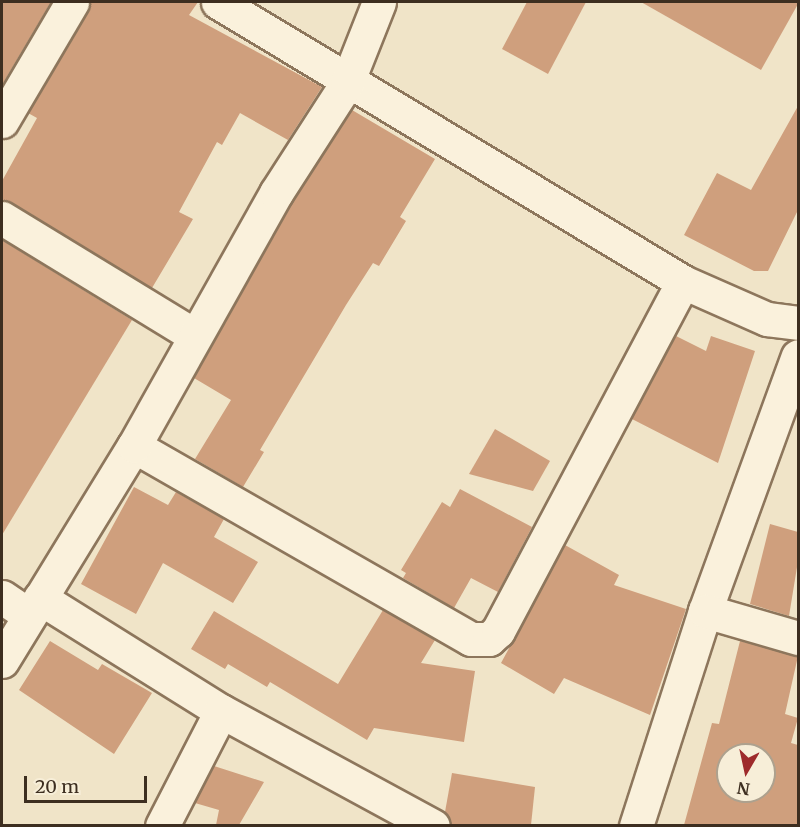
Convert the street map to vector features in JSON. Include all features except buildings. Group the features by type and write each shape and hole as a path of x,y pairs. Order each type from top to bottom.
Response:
{"street":[{"path":"2,121 72,2"},
{"path":"218,2 347,83 683,282 767,319 798,323"},
{"path":"2,662 134,446 276,193 347,83 379,2"},
{"path":"2,218 195,336"},
{"path":"134,446 471,639 489,639 498,631 683,282"},
{"path":"636,825 705,611 798,356"},
{"path":"2,597 35,606 221,711 433,825"},
{"path":"705,611 798,638"},
{"path":"162,825 221,711"}]}
